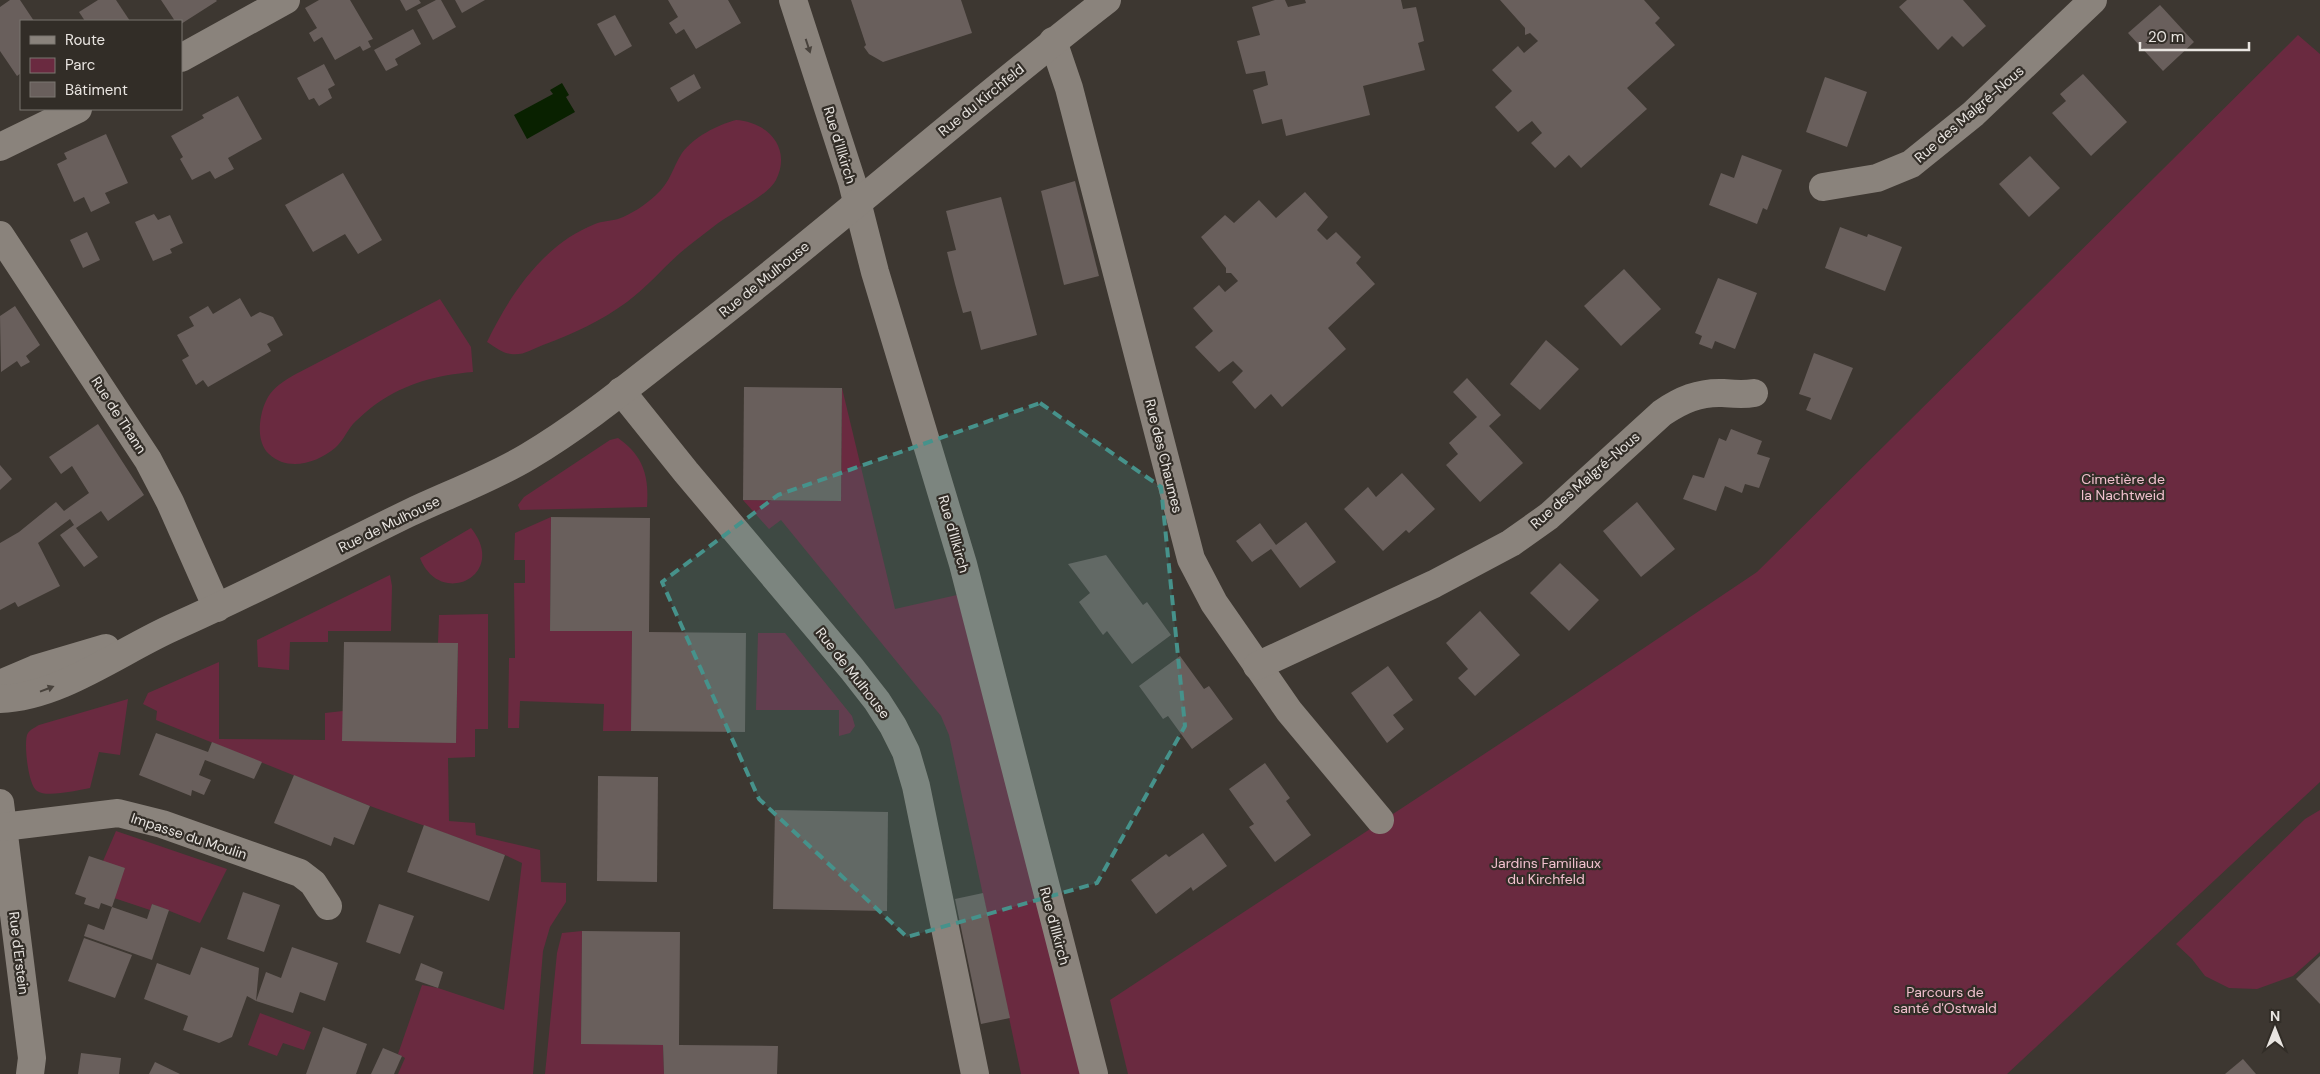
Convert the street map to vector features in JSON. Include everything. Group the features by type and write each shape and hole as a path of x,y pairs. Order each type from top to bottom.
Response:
{"street":[{"path":"182,57 286,0"},
{"name":"Rue d'Illkirch","path":"792,0 847,166 875,272 938,476 976,613 1094,1074"},
{"name":"Rue du Kirchfeld","path":"857,203 1053,41 1107,0"},
{"name":"Rue des Malgré-Nous","path":"1823,187 1877,178 1911,164 1973,114 2093,0"},
{"name":"Rue des Chaumes","path":"1053,41 1069,88 1191,559 1214,603 1289,711 1380,820"},
{"path":"0,147 76,110"},
{"name":"Rue de Mulhouse","path":"0,699 14,698 51,687 77,676 147,638 255,591 408,513 504,470 570,429 622,391 857,203"},
{"name":"Rue de Thann","path":"0,235 148,460 170,502 217,608"},
{"name":"Rue de Mulhouse","path":"622,391 686,472 852,669 893,726 906,752 916,786 975,1074"},
{"name":"Rue des Malgré-Nous","path":"1257,666 1434,584 1511,543 1549,516 1662,412 1681,400 1701,394 1740,396 1754,393"},
{"name":"Rue de Mulhouse","path":"0,684 60,661 147,638"},
{"name":"Impasse du Moulin","path":"2,815 118,813 134,816 162,824 300,873 313,883 328,906"},
{"name":"Rue d'Erstein","path":"2,815 32,1058 30,1074"}],"highlighted area":[{"path":"1040,403 1161,487 1185,726 1097,883 907,937 759,799 662,582 778,495"}],"green space":[{"path":"2298,35 2320,54 2320,782 2007,1074 1128,1074 1110,1000 1574,695 1757,572"},
{"path":"736,120 748,122 767,131 779,147 781,157 780,168 772,186 713,227 680,253 634,296 597,321 520,354 505,352 487,342 506,306 530,272 544,257 577,233 598,223 623,217 643,206 665,185 687,147 714,128"},
{"path":"440,299 471,347 473,372 447,375 422,381 387,397 356,421 335,448 320,458 293,464 277,460 269,454 262,442 260,427 262,411 270,393 276,387 294,375"},
{"path":"842,388 895,609 957,595 1081,1074 1021,1074 949,735 941,716 781,520 769,529 743,500 841,501"},
{"path":"618,438 634,452 643,468 647,486 647,507 520,510 518,505 524,497 610,440"},
{"path":"551,517 550,630 632,631 631,731 603,731 604,704 520,701 519,728 508,728 509,658 515,658 514,583 525,583 525,560 514,560 515,533"},
{"path":"471,528 481,545 482,560 477,572 467,580 455,583 442,581 429,573 420,558"},
{"path":"390,575 392,586 391,631 328,631 328,642 290,642 289,670 258,667 257,640"},
{"path":"488,614 488,729 475,729 475,757 448,758 449,821 475,823 476,835 540,850 541,882 566,883 566,902 550,927 543,951 533,1074 398,1074 405,1058 398,1054 422,985 438,988 504,1010 522,863 505,855 370,806 156,720 157,711 143,704 148,693 219,662 219,739 325,740 325,713 343,711 456,743 458,644 438,643 439,615"},
{"path":"758,633 785,633 852,716 855,726 850,733 839,736 839,710 756,710"},
{"path":"128,699 120,755 99,752 90,788 55,794 37,791 31,781 27,764 26,740 29,732 39,725"},
{"path":"2320,810 2320,952 2293,976 2257,989 2229,988 2205,976 2192,959 2176,944 2305,819"},
{"path":"116,831 227,869 200,923 152,904 150,910 114,898 103,861"},
{"path":"582,931 581,1043 663,1045 664,1074 545,1074 557,953 562,933"},
{"path":"260,1013 311,1032 304,1050 283,1043 277,1056 248,1045"}],"shaded area":[{"path":"562,83 569,95 566,97 575,112 527,139 514,115 553,94 550,90"}],"building":[{"path":"10,0 20,0 33,20 20,20 20,74 17,76 0,51 0,7"},
{"path":"98,0 116,0 129,20 84,20 79,12"},
{"path":"161,0 217,1 182,23 182,20 174,20"},
{"path":"319,0 350,0 373,39 368,41 371,47 363,51 360,46 335,60 322,37 314,42 309,33 317,28 305,8"},
{"path":"400,0 419,0 421,3 406,11"},
{"path":"436,0 441,0 456,27 433,40 417,10"},
{"path":"455,0 485,0 462,13"},
{"path":"668,0 728,0 741,23 696,49 684,29 676,34 669,23 678,17"},
{"path":"851,0 961,0 972,33 883,62 869,54 864,47 866,45"},
{"path":"1275,0 1285,0 1288,7 1306,3 1305,0 1401,0 1403,9 1416,7 1424,41 1418,43 1425,70 1363,86 1370,115 1286,136 1282,119 1262,124 1253,90 1268,85 1265,71 1246,74 1237,41 1260,35 1252,7"},
{"path":"1500,0 1644,0 1660,18 1655,23 1675,45 1627,88 1647,109 1581,168 1569,155 1555,168 1531,143 1542,133 1532,121 1518,132 1495,107 1512,91 1492,70 1518,46 1524,53 1538,41 1530,33 1525,35 1525,28"},
{"path":"1907,0 1963,0 1986,26 1963,47 1952,36 1938,50 1899,7"},
{"path":"2160,5 2194,42 2163,71 2128,33"},
{"path":"615,15 632,46 615,56 597,24"},
{"path":"413,29 421,44 395,59 398,65 386,71 374,50"},
{"path":"324,64 335,85 328,89 332,98 319,106 314,98 309,100 297,78"},
{"path":"694,74 701,88 678,102 670,88"},
{"path":"2083,74 2127,122 2091,156 2052,113 2066,101 2060,94"},
{"path":"1825,77 1867,92 1847,147 1806,132"},
{"path":"238,96 262,139 228,158 234,169 215,179 210,171 192,180 180,159 183,157 171,136 204,118 202,115"},
{"path":"106,134 128,183 105,193 110,203 91,212 84,197 74,202 57,164 67,159 64,153"},
{"path":"1742,155 1782,170 1767,210 1763,208 1757,224 1709,205 1721,173 1734,178"},
{"path":"2030,156 2060,188 2029,217 1999,184"},
{"path":"343,173 382,240 358,254 345,234 313,252 285,205"},
{"path":"1075,181 1099,276 1064,285 1041,191"},
{"path":"1305,192 1328,217 1317,230 1327,240 1336,232 1361,257 1356,263 1375,284 1328,328 1346,349 1282,407 1271,394 1255,409 1232,382 1243,371 1233,361 1219,372 1195,347 1213,331 1193,308 1219,285 1225,292 1238,281 1231,273 1226,273 1226,268 1201,237 1225,215 1234,223 1259,200 1276,218"},
{"path":"1001,197 1037,335 981,350 971,311 963,313 955,284 947,252 956,250 946,211"},
{"path":"154,214 158,220 170,215 183,243 170,249 172,253 153,261 135,222"},
{"path":"1840,227 1867,237 1868,234 1902,247 1885,291 1825,268"},
{"path":"87,232 100,260 83,268 70,240"},
{"path":"1624,269 1661,309 1621,346 1584,306"},
{"path":"1718,278 1757,293 1735,349 1715,341 1712,349 1699,344 1702,336 1695,333"},
{"path":"240,298 251,317 260,312 273,317 283,335 267,344 271,351 208,387 203,380 196,385 182,360 189,356 177,335 194,326 189,317 208,306 213,314"},
{"path":"15,306 40,345 26,356 30,362 21,367 17,361 1,372 0,316"},
{"path":"1546,340 1579,369 1540,410 1510,384"},
{"path":"1814,353 1853,368 1831,420 1806,410 1811,398 1799,394"},
{"path":"1467,378 1501,415 1489,426 1523,463 1480,502 1446,465 1458,454 1449,443 1477,417 1453,392"},
{"path":"744,387 842,388 841,501 743,500"},
{"path":"98,424 144,495 108,521 101,511 76,528 98,557 84,567 60,535 74,525 70,519 38,543 60,586 18,607 15,602 0,610 0,543 19,532 56,502 64,511 89,493 72,466 61,474 49,457"},
{"path":"1731,429 1762,441 1757,454 1770,458 1759,488 1745,484 1742,493 1725,486 1716,511 1683,499 1693,475 1704,478 1719,438 1726,441"},
{"path":"0,465 12,479 0,490"},
{"path":"1402,473 1435,509 1409,533 1406,530 1383,551 1344,509 1368,487 1376,497"},
{"path":"1637,502 1675,549 1641,577 1603,531"},
{"path":"551,517 650,518 649,632 746,633 745,732 631,731 632,631 550,631"},
{"path":"1306,522 1336,562 1300,588 1271,549 1252,562 1236,541 1260,523 1276,545"},
{"path":"1106,555 1143,605 1147,602 1171,635 1132,664 1107,631 1103,635 1079,602 1090,593 1068,564"},
{"path":"1560,563 1599,600 1569,631 1530,593"},
{"path":"1480,611 1520,655 1475,696 1458,678 1468,669 1446,643"},
{"path":"344,642 458,643 456,743 342,741"},
{"path":"1180,656 1204,689 1209,686 1233,719 1192,749 1168,716 1163,719 1139,686"},
{"path":"1388,666 1413,700 1393,715 1404,729 1387,743 1351,693"},
{"path":"156,733 208,752 212,742 262,762 254,779 205,760 199,775 211,780 204,795 192,790 191,796 139,775"},
{"path":"1265,763 1290,798 1286,801 1311,835 1275,862 1249,827 1254,824 1229,789"},
{"path":"294,775 370,806 354,845 334,837 331,846 274,823"},
{"path":"598,776 658,777 657,882 597,881"},
{"path":"775,810 888,812 887,911 773,909"},
{"path":"424,825 505,855 489,901 407,872"},
{"path":"1203,833 1227,866 1193,891 1191,887 1156,914 1131,880 1166,854 1169,857"},
{"path":"89,856 125,868 112,907 101,903 99,909 84,904 86,898 75,894"},
{"path":"243,892 280,905 264,952 227,939"},
{"path":"983,893 1010,1018 981,1024 955,899"},
{"path":"152,904 169,910 152,960 84,936 88,924 104,930 112,907 147,919"},
{"path":"379,904 414,916 400,954 366,942"},
{"path":"582,931 680,932 679,1045 778,1046 777,1074 664,1074 663,1045 581,1044"},
{"path":"84,938 132,955 115,998 68,981"},
{"path":"201,947 259,968 256,1001 247,996 232,1037 219,1043 183,1030 188,1016 144,999 157,963 190,975"},
{"path":"292,947 338,963 325,1001 300,992 293,1013 256,1001 266,972 281,978"},
{"path":"2320,956 2320,1004 2296,979"},
{"path":"421,963 443,972 438,988 415,980"},
{"path":"323,1027 367,1044 356,1074 306,1074"},
{"path":"383,1048 402,1056 394,1074 371,1074"},
{"path":"81,1053 121,1058 119,1074 78,1074"},
{"path":"2243,1059 2256,1074 2225,1074"},
{"path":"155,1062 180,1074 149,1074"}],"park label":[{"name":"Cimetière de la Nachtweid","path":"2123,488"},
{"name":"Jardins Familiaux du Kirchfeld","path":"1546,872"},
{"name":"Parcours de santé d'Ostwald","path":"1945,1000"}]}
